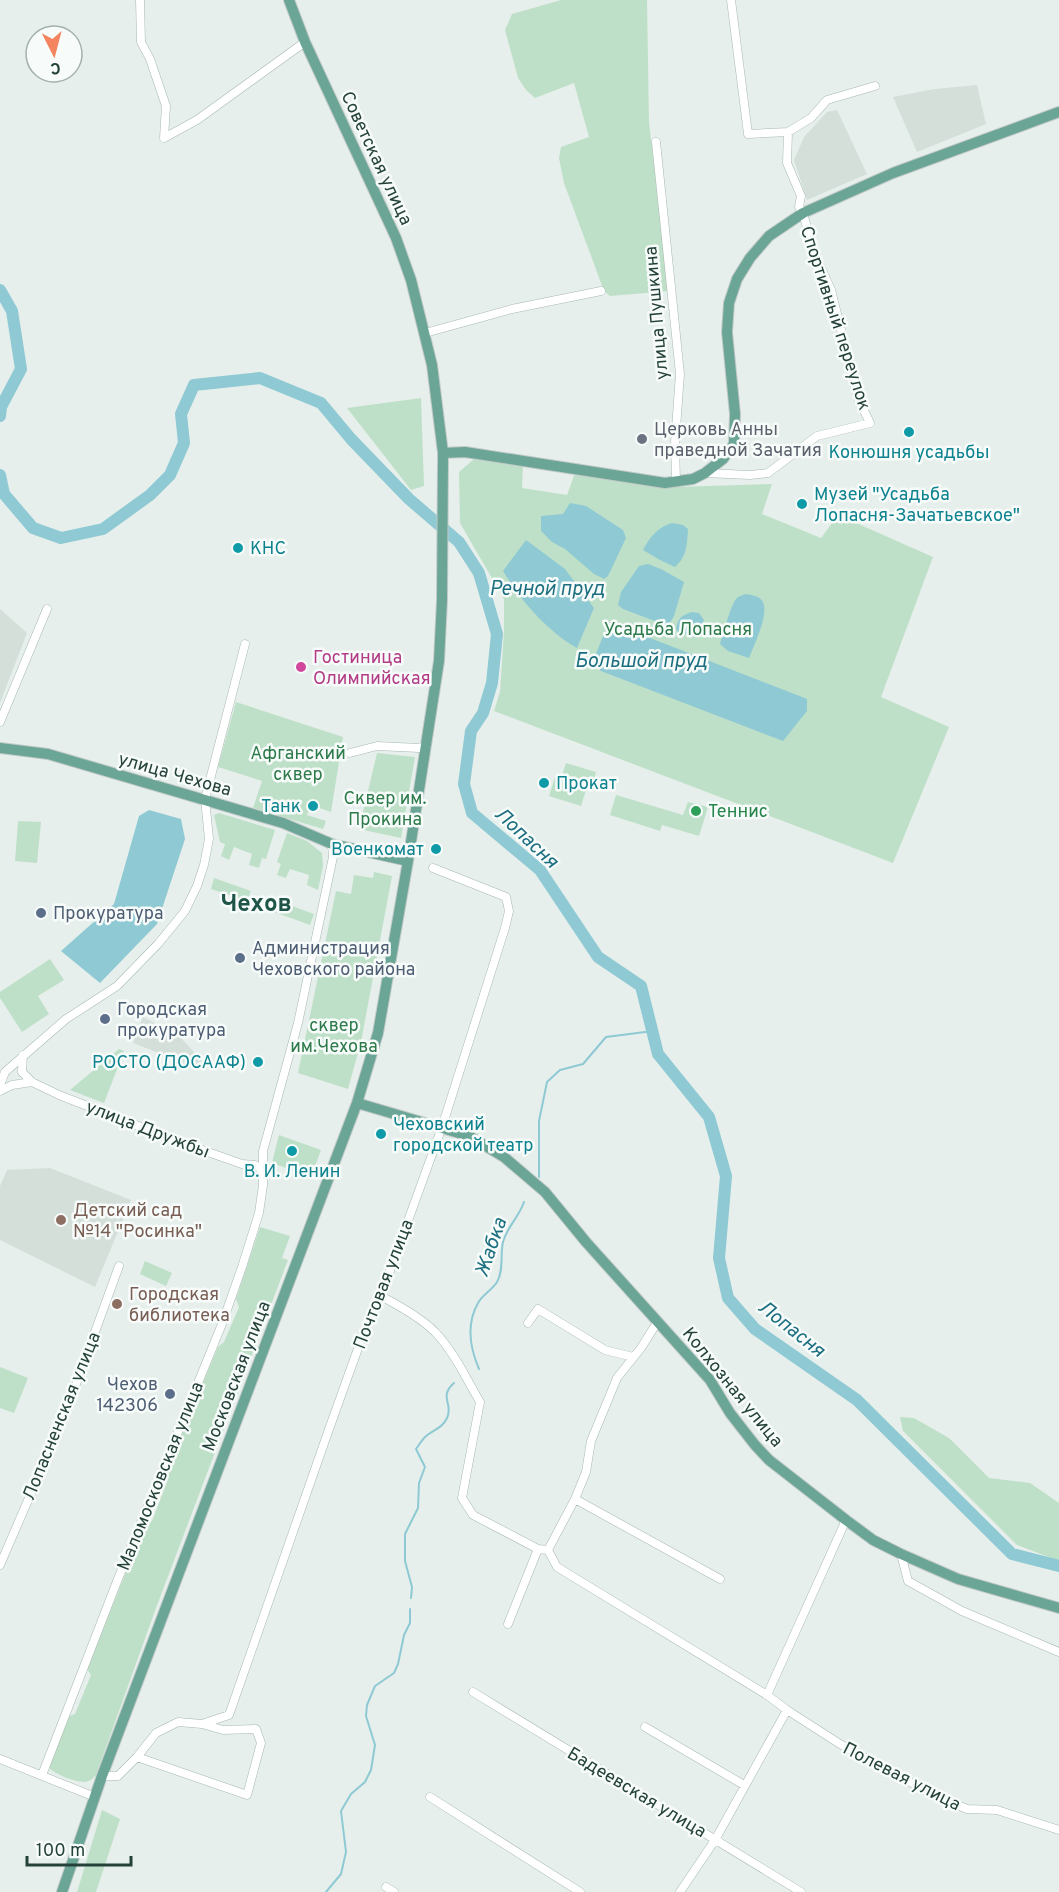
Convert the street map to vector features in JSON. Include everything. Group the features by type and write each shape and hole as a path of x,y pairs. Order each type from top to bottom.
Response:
{"main road":[{"name":"Советская улица","path":"289,0 305,42 396,238 411,280 425,333 432,365 443,453 442,600"},
{"path":"443,453 465,452 665,483 693,479 705,473 723,459 734,444 735,414 727,332 729,303 737,279 750,258 769,236 803,213 893,173 1059,112"},
{"name":"Московская улица","path":"62,1892 102,1776 357,1103 378,1033 439,662 442,600"},
{"name":"улица Чехова","path":"0,748 48,754 283,823 332,843 408,861"},
{"name":"Колхозная улица","path":"357,1103 470,1136 504,1157 545,1192 586,1242 710,1380 730,1413 769,1460 873,1540 958,1579 1059,1608"}],"street":[{"path":"140,0 141,42 150,59 166,106 164,138 197,120 305,42"},
{"path":"731,0 748,134 788,132 811,118 827,100 875,86"},
{"path":"788,132 787,163 801,196 800,207 803,213"},
{"name":"улица Пушкина","path":"656,142 680,374 675,442 676,482"},
{"name":"Спортивный переулок","path":"705,473 750,475 768,473 818,436 870,423 858,398 831,290 813,250 803,213"},
{"path":"425,333 512,309 601,291"},
{"path":"0,722 47,609"},
{"path":"0,1085 5,1072 23,1055 66,1019 117,986 158,944 185,911 197,886 209,839 205,800 245,644"},
{"path":"350,753 376,746 419,748 426,746"},
{"path":"263,1174 263,1151 298,1023 333,857 332,843"},
{"name":"Почтовая улица","path":"202,1724 229,1715 365,1329 381,1296 442,1126 505,928 509,911 506,897 433,868"},
{"path":"23,1055 22,1072 32,1082"},
{"path":"0,1091 12,1085 32,1082"},
{"name":"улица Дружбы","path":"32,1082 185,1144 242,1164 247,1163"},
{"path":"247,1163 257,1158 263,1151"},
{"path":"247,1163 260,1168 263,1174"},
{"name":"Маломосковская улица","path":"42,1775 222,1324 259,1213 263,1174"},
{"name":"Лопасненская улица","path":"0,1565 64,1417 119,1266"},
{"path":"381,1296 414,1315 433,1331 449,1350 480,1402 462,1498 473,1515 538,1549 548,1550 575,1499 586,1472 591,1441 617,1378 658,1321"},
{"path":"528,1323 538,1310 605,1350 633,1357"},
{"path":"575,1499 720,1579"},
{"path":"767,1695 846,1520"},
{"path":"508,1624 538,1549"},
{"name":"Полевая улица","path":"548,1550 557,1568 767,1695 840,1744 892,1773 968,1809 997,1810 1059,1830"},
{"path":"901,1554 908,1581 962,1611 1059,1652"},
{"name":"Бадеевская улица","path":"473,1692 801,1892"},
{"path":"680,1892 715,1840 787,1710"},
{"name":"Почтовая улица","path":"102,1776 118,1776 156,1733 178,1722 202,1724 223,1730 256,1729 261,1743 247,1795 137,1757"},
{"path":"645,1728 744,1785"},
{"path":"0,1759 95,1797"},
{"path":"430,1797 580,1892"},
{"path":"386,1887 394,1892"}],"shaded area":[{"path":"977,85 986,124 917,152 893,97 935,89"},
{"path":"837,110 867,174 807,200 794,160 804,137 827,112"},
{"path":"0,609 27,633 0,703"},
{"path":"143,1017 179,1036 194,1052 203,1057 200,1064 187,1064 133,1043"},
{"name":"Детский сад №14 \"Росинка\"","path":"50,1168 131,1200 95,1287 0,1240 0,1186 7,1170"}],"green space":[{"path":"561,0 647,0 649,122 669,291 610,296 604,291 564,183 559,158 561,147 589,137 574,83 535,98 518,78 505,30 512,14"},
{"path":"421,398 424,486 411,490 347,408"},
{"name":"Усадьба Лопасня","path":"474,459 523,465 522,488 567,495 575,473 676,487 772,484 762,514 821,538 838,515 933,557 881,697 949,727 893,863 494,711 500,692 504,599 460,523 459,472"},
{"name":"Афганский сквер","path":"236,702 343,737 331,812 311,805 307,815 326,821 323,829 253,808 262,781 218,767"},
{"name":"Сквер им. Прокина","path":"377,753 415,757 401,838 359,829"},
{"path":"566,763 596,772 592,788 587,787 581,806 549,796 555,777 561,779"},
{"path":"616,795 683,815 688,802 708,807 699,836 662,825 660,831 610,815"},
{"path":"219,813 275,830 266,859 262,858 259,868 249,865 252,854 234,847 229,860 221,856 225,844 220,842 214,815"},
{"path":"18,821 41,822 37,863 15,861"},
{"path":"287,833 307,841 322,853 323,866 318,890 307,885 309,875 290,869 286,878 277,875 281,864 277,862"},
{"name":"сквер им.Чехова","path":"374,872 392,876 361,1042 348,1089 298,1073 336,891 351,894 354,875 373,878"},
{"path":"214,878 251,891 247,901 211,889"},
{"path":"270,898 314,914 310,925 266,909"},
{"path":"50,959 64,980 38,996 49,1014 22,1032 0,998 0,992"},
{"path":"119,1049 124,1051 104,1103 70,1090"},
{"path":"279,1135 321,1150 311,1177 272,1163"},
{"path":"260,1227 290,1236 282,1258 288,1260 156,1608 96,1775 85,1782 69,1779 50,1769 50,1764 69,1716 75,1714 91,1675 87,1669 146,1523 152,1521 167,1482 164,1476 218,1347 224,1342 239,1307 236,1299"},
{"path":"145,1261 172,1273 166,1286 140,1274"},
{"path":"0,1367 28,1378 14,1413 0,1408"},
{"path":"900,1417 914,1418 949,1438 989,1478 1030,1483 1059,1503 1059,1561 1017,1545 903,1431"},
{"path":"102,1810 120,1819 96,1892 77,1892"}],"water":[{"path":"570,503 586,506 623,530 626,538 608,576 604,579 594,574 565,549 552,542 541,531 541,516 563,514"},
{"path":"672,523 683,525 688,529 684,555 675,567 643,550 655,533"},
{"name":"Речной пруд","path":"526,540 565,569 594,608 577,648 545,624 518,593 503,571"},
{"path":"648,564 684,582 674,616 668,626 618,605 621,592 639,566"},
{"path":"746,594 760,598 764,608 760,630 749,658 728,651 720,644 735,601"},
{"path":"692,612 699,613 704,620 697,638 676,629 681,618"},
{"name":"Большой пруд","path":"609,622 807,699 807,711 783,741 601,671 592,663"},
{"path":"149,810 181,819 185,839 157,924 100,983 61,951 114,904 139,816"}],"waterway":[{"name":"Лопасня","path":"0,290 12,311 21,369 1,407 0,416"},
{"name":"Лопасня","path":"0,475 4,494 33,528 61,538 103,529 150,495 170,475 184,443 181,414 194,385 260,378 321,403 351,439 409,499 459,542 479,573 497,634 492,683 483,713 471,731 464,784 472,813 540,870 598,957 641,986 658,1054 709,1117 726,1176 719,1258 728,1298 755,1329 857,1400 1012,1554 1059,1566"},
{"name":"Жабка","path":"539,1177 539,1121 547,1082 560,1070 583,1064 606,1037 653,1031"},
{"name":"Жабка","path":"479,1369 473,1353 471,1336 474,1311 499,1277 503,1242 524,1202"},
{"name":"Жабка","path":"411,1598 412,1587 405,1561 405,1534 418,1508 419,1483 425,1467 416,1449 425,1437 445,1422 449,1413 447,1392 454,1383"},
{"name":"Жабка","path":"326,1892 341,1874 346,1852 341,1811 351,1794 365,1782 371,1770 375,1745 366,1716 367,1705 375,1686 394,1673 404,1635 410,1623 410,1609"}],"place":[{"name":"Конюшня усадьбы","path":"909,432"},
{"name":"Церковь Анны праведной Зачатия","path":"642,439"},
{"name":"Музей \"Усадьба Лопасня-Зачатьевское\"","path":"802,504"},
{"name":"КНС","path":"238,548"},
{"name":"Гостиница Олимпийская","path":"301,667"},
{"name":"Прокат","path":"544,783"},
{"name":"Танк","path":"313,806"},
{"name":"Теннис","path":"696,811"},
{"name":"Военкомат","path":"436,849"},
{"name":"Прокуратура","path":"41,913"},
{"name":"Администрация Чеховского района","path":"240,958"},
{"name":"Городская прокуратура","path":"105,1019"},
{"name":"РОСТО (ДОСААФ)","path":"258,1062"},
{"name":"Чеховский городской театр","path":"381,1134"},
{"name":"В. И. Ленин","path":"292,1151"},
{"name":"Детский сад №14 \"Росинка\"","path":"61,1220"},
{"name":"Городская библиотека","path":"117,1304"},
{"name":"Чехов 142306","path":"170,1394"}],"district":[{"name":"Чехов","path":"256,903"}]}
